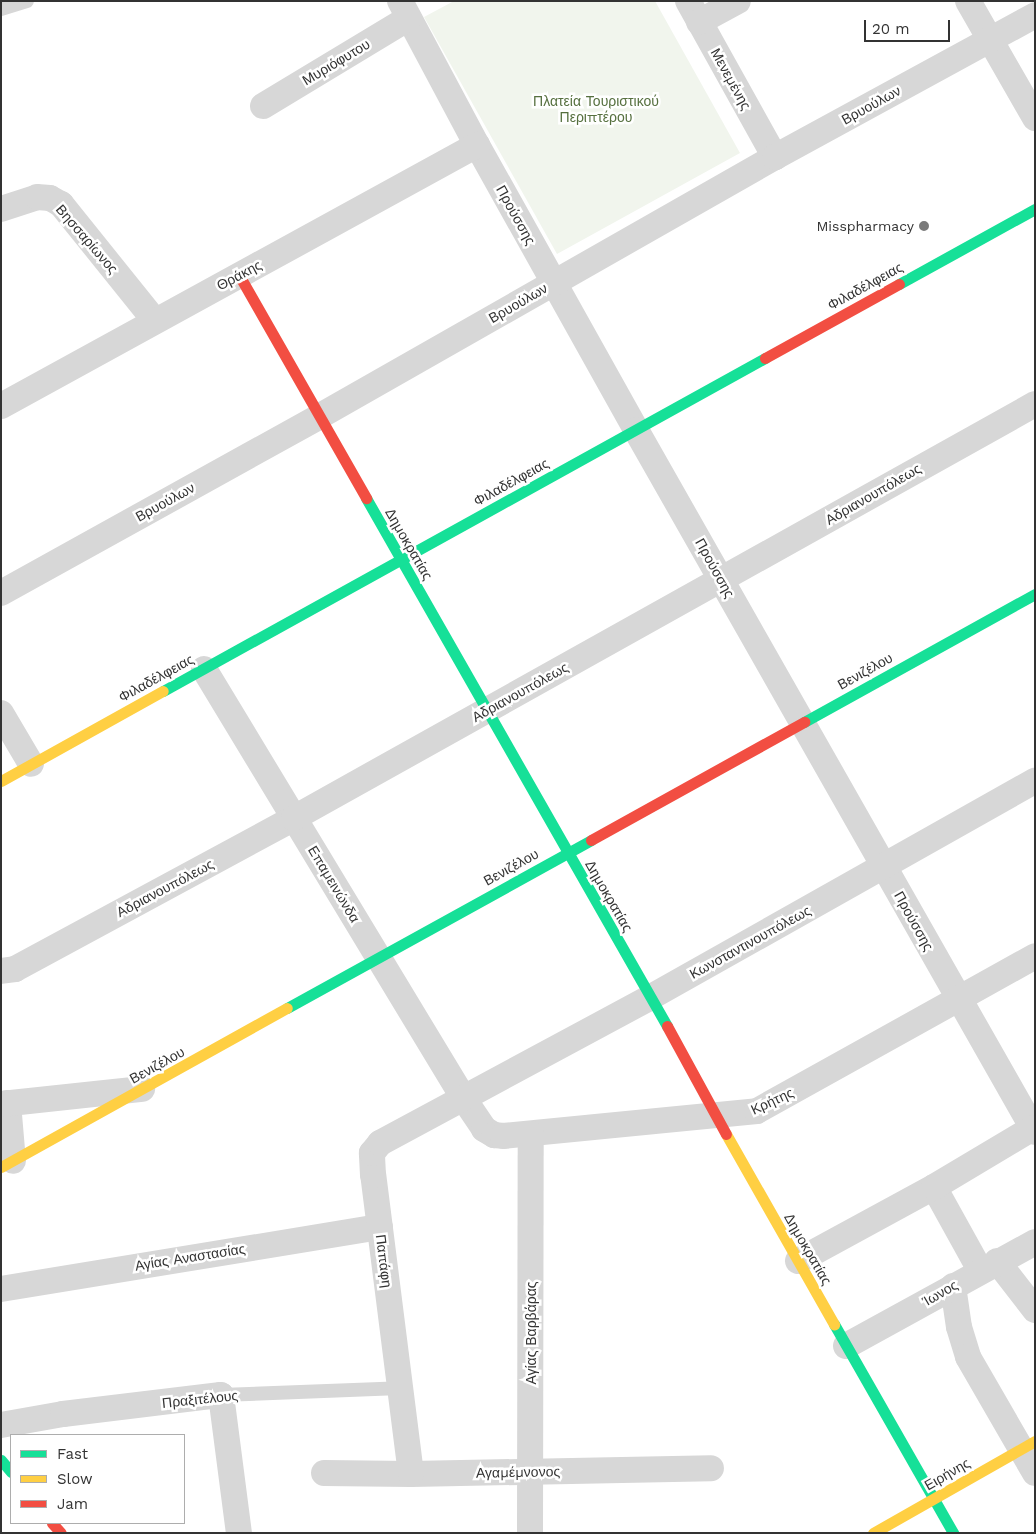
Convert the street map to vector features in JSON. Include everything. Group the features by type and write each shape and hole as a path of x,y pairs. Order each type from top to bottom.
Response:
{"street":[{"path":"694,12 738,1"},
{"path":"968,1 1035,118"},
{"name":"Μυριόφυτου","path":"263,106 403,7"},
{"name":"Προύσσης","path":"403,7 477,146 636,430 801,723 1034,1129"},
{"name":"Μενεμένης","path":"694,12 775,157"},
{"name":"Βρυούλων","path":"1,593 320,416 775,157 1035,14"},
{"name":"Θράκης","path":"1,406 477,146"},
{"name":"Βησσαρίωνος","path":"1,209 37,197 50,198 61,204 155,321"},
{"name":"Φιλαδέλφειας","path":"1,781 1035,210"},
{"name":"Δημοκρατίας","path":"240,275 567,853 651,997 716,1116 953,1533"},
{"name":"Αδριανουπόλεως","path":"1,971 15,969 294,818 722,581 1035,404"},
{"name":"Βενιζέλου","path":"7,1164 1035,594"},
{"name":"Επαμεινώνδα","path":"204,669 464,1099"},
{"path":"1,713 31,764"},
{"name":"Κωνσταντινουπόλεως","path":"464,1099 884,868 1035,781"},
{"name":"Κρήτης","path":"464,1099 484,1129 494,1135 503,1136 757,1111 1035,956"},
{"path":"7,1164 4,1103 145,1089"},
{"name":"Παπάφη","path":"411,1474 372,1154 380,1143 464,1099"},
{"path":"798,1261 934,1187 1034,1129"},
{"name":"Αγίας Βαρβάρας","path":"530,1533 531,1134"},
{"path":"934,1187 988,1266 1035,1310"},
{"name":"Αγίας Αναστασίας","path":"1,1290 380,1227"},
{"name":"Ίωνος","path":"846,1346 988,1266 1035,1242"},
{"path":"953,1286 959,1327 968,1357 1028,1445 1035,1473"},
{"path":"221,1395 239,1533"},
{"name":"Πραξιτέλους","path":"1,1425 63,1414 221,1395"},
{"name":"Ειρήνης","path":"873,1533 1028,1445"},
{"path":"1,1460 10,1471"},
{"name":"Αγαμέμνονος","path":"324,1473 411,1474 711,1468"}],"lane":[{"path":"1,9 27,1"},
{"name":"Πραξιτέλους","path":"221,1395 400,1388"}],"green space":[{"name":"Πλατεία Τουριστικού Περιπτέρου","path":"454,1 655,1 740,153 557,254 424,17"}],"traffic: fast":[{"path":"899,284 1035,209"},
{"path":"163,691 765,358"},
{"path":"366,498 667,1026"},
{"path":"804,722 1035,594"},
{"path":"287,1008 591,840"},
{"path":"834,1324 953,1533"},
{"path":"1,1460 10,1471"}],"traffic: slow":[{"path":"1,781 163,691"},
{"path":"1,1167 287,1008"},
{"path":"726,1134 834,1324"},
{"path":"873,1533 1035,1441"}],"traffic: jam":[{"path":"239,275 366,498"},
{"path":"765,358 899,284"},
{"path":"591,840 804,722"},
{"path":"667,1026 726,1134"},
{"path":"53,1524 61,1533"}],"place":[{"name":"Misspharmacy","path":"924,226"}]}
